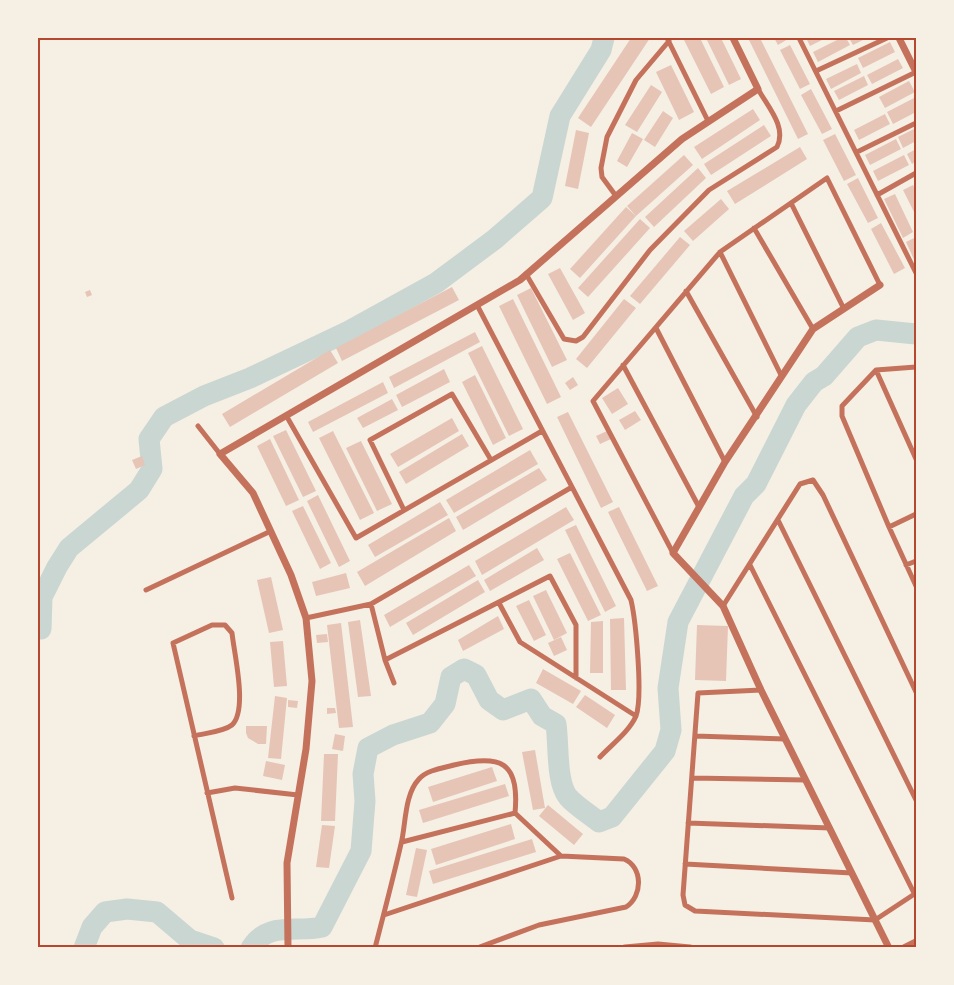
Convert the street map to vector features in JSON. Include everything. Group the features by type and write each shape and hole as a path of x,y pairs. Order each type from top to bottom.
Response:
{"street":[{"path":"526,274 564,340 576,341 582,337 650,250 709,190 772,152 777,147 780,140 780,127 758,89 733,38"},
{"path":"799,38 916,273"},
{"path":"816,71 887,38"},
{"path":"836,111 916,72 899,38"},
{"path":"616,196 602,177 602,161 607,137 636,80 668,39 708,122"},
{"path":"220,454 287,417 526,274 682,139 758,89"},
{"path":"857,152 916,123"},
{"path":"877,195 916,173"},
{"path":"673,553 726,462 813,329 880,285 827,178 720,252 593,401 673,553 723,606 761,690 889,948"},
{"path":"790,203 844,309"},
{"path":"754,228 813,329"},
{"path":"720,252 781,376"},
{"path":"686,291 757,417"},
{"path":"477,305 632,600 639,700 636,716 628,728 600,757"},
{"path":"656,328 726,462"},
{"path":"624,365 699,507"},
{"path":"916,367 876,370 842,406 842,416 916,586"},
{"path":"876,370 916,458"},
{"path":"404,510 370,440 452,394 491,460"},
{"path":"287,417 356,538 542,431"},
{"path":"198,426 253,493 292,575 306,618 312,681 306,749 287,863 286,921 288,948"},
{"path":"723,606 800,484 812,480 823,495 916,692"},
{"path":"306,618 371,604 572,487"},
{"path":"889,527 916,514"},
{"path":"778,520 916,800"},
{"path":"146,590 271,531"},
{"path":"906,565 916,561"},
{"path":"750,565 916,894 875,920 696,911 685,905 683,896 698,693 761,690"},
{"path":"385,660 550,576 576,625 576,678"},
{"path":"499,602 520,642 636,716"},
{"path":"371,604 385,660 394,684"},
{"path":"194,736 231,726 237,718 239,697 232,633 229,628 219,623 173,642 194,736 207,793 232,898"},
{"path":"695,736 785,739"},
{"path":"375,948 413,790 419,779 439,769 485,760 502,764 514,778 517,794 515,813"},
{"path":"692,778 806,780"},
{"path":"207,793 235,788 298,796"},
{"path":"402,842 515,813"},
{"path":"515,813 561,856"},
{"path":"688,823 830,828"},
{"path":"384,915 561,856 624,859 632,862 636,869 638,880 634,902 617,910 580,915 539,925 477,948"},
{"path":"685,864 852,873"},
{"path":"904,948 916,942"},
{"path":"625,948 658,945 690,948"}],"building":[{"path":"631,38 650,38 591,127 578,118"},
{"path":"683,38 700,38 724,87 711,94"},
{"path":"706,38 721,38 741,79 729,85"},
{"path":"748,38 760,38 808,134 798,139"},
{"path":"774,38 787,38 788,39 778,45"},
{"path":"806,38 826,38 810,46"},
{"path":"841,38 846,38 850,45 818,62 813,52"},
{"path":"849,38 867,38 853,45"},
{"path":"890,42 895,52 863,68 858,58"},
{"path":"790,45 810,84 800,89 780,50"},
{"path":"898,59 903,68 872,84 867,75"},
{"path":"857,64 861,73 831,89 826,79"},
{"path":"671,65 694,112 679,120 656,72"},
{"path":"864,76 868,85 839,100 834,91"},
{"path":"909,81 915,92 885,108 879,97"},
{"path":"651,85 662,92 637,132 625,125"},
{"path":"811,89 832,129 822,134 801,95"},
{"path":"916,97 916,112 893,124 887,112"},
{"path":"753,109 760,120 702,159 694,147"},
{"path":"663,111 673,118 655,147 644,140"},
{"path":"885,114 890,124 859,140 854,130"},
{"path":"764,125 771,136 711,175 704,164"},
{"path":"916,128 916,141 903,148 898,137"},
{"path":"576,130 589,133 578,189 565,186"},
{"path":"632,133 643,139 627,167 617,161"},
{"path":"835,134 856,175 844,181 823,140"},
{"path":"896,139 901,149 870,165 865,155"},
{"path":"800,147 807,159 735,204 727,191"},
{"path":"916,149 916,161 912,164 907,154"},
{"path":"684,155 693,165 636,216 627,206"},
{"path":"904,155 909,165 878,181 873,171"},
{"path":"698,168 706,178 654,227 645,217"},
{"path":"858,178 878,218 868,223 847,184"},
{"path":"913,185 916,191 916,216 903,190"},
{"path":"895,194 913,232 903,238 884,199"},
{"path":"721,199 729,209 693,241 684,231"},
{"path":"626,207 636,216 580,278 570,269"},
{"path":"640,219 650,228 588,297 578,288"},
{"path":"881,223 905,268 894,274 871,229"},
{"path":"680,237 690,245 640,304 630,296"},
{"path":"916,237 916,264 906,242"},
{"path":"560,268 585,313 573,320 548,274"},
{"path":"452,287 459,300 342,361 336,348"},
{"path":"531,288 567,360 552,367 517,295"},
{"path":"90,290 92,295 87,297 85,292"},
{"path":"513,299 561,397 547,404 499,306"},
{"path":"624,299 636,308 587,368 576,359"},
{"path":"475,332 480,342 394,388 389,377"},
{"path":"482,346 523,429 509,436 468,353"},
{"path":"330,350 338,363 230,427 222,414"},
{"path":"444,369 450,382 402,407 396,395"},
{"path":"475,375 506,438 493,445 462,382"},
{"path":"573,377 578,385 570,390 565,383"},
{"path":"383,382 388,393 313,432 308,422"},
{"path":"618,388 628,404 612,414 602,398"},
{"path":"392,399 398,410 363,428 357,418"},
{"path":"635,411 641,420 625,430 619,420"},
{"path":"568,412 613,502 601,508 557,417"},
{"path":"452,418 459,431 398,467 390,454"},
{"path":"286,430 316,491 303,497 273,436"},
{"path":"333,431 374,513 360,520 319,438"},
{"path":"607,431 611,439 600,444 596,436"},
{"path":"462,434 469,446 406,484 399,472"},
{"path":"270,439 299,500 286,506 257,446"},
{"path":"361,441 392,504 377,511 346,448"},
{"path":"530,450 538,464 454,513 446,500"},
{"path":"142,456 145,465 136,469 132,460"},
{"path":"539,468 547,480 463,530 456,517"},
{"path":"318,495 350,561 339,567 307,501"},
{"path":"440,502 448,515 375,557 368,545"},
{"path":"303,506 331,563 320,569 292,511"},
{"path":"566,507 574,520 482,575 475,561"},
{"path":"619,507 658,586 647,591 608,512"},
{"path":"449,518 456,531 365,586 357,572"},
{"path":"576,525 616,606 605,612 565,530"},
{"path":"537,548 544,560 490,591 484,580"},
{"path":"570,553 601,615 588,621 557,559"},
{"path":"469,565 476,576 390,627 384,615"},
{"path":"346,573 350,588 316,596 312,582"},
{"path":"271,577 283,630 269,633 257,580"},
{"path":"478,580 485,592 413,635 406,623"},
{"path":"546,590 567,633 554,640 533,596"},
{"path":"529,600 546,635 534,641 516,606"},
{"path":"498,616 504,629 463,651 458,640"},
{"path":"624,618 626,690 611,690 610,619"},
{"path":"360,620 371,696 358,697 348,622"},
{"path":"603,621 603,673 590,673 591,622"},
{"path":"341,623 353,727 339,728 327,625"},
{"path":"697,625 728,626 726,681 695,680"},
{"path":"327,634 328,642 317,643 316,635"},
{"path":"561,637 567,650 554,656 548,643"},
{"path":"283,641 287,686 274,687 270,642"},
{"path":"543,669 581,691 573,704 536,683"},
{"path":"585,695 615,715 607,728 576,707"},
{"path":"275,696 287,698 281,759 268,758"},
{"path":"288,700 298,701 297,708 288,707"},
{"path":"327,708 335,708 336,713 327,714"},
{"path":"246,726 267,726 266,744 258,744 248,738"},
{"path":"335,734 345,736 343,751 332,749"},
{"path":"535,750 545,808 533,810 522,752"},
{"path":"324,754 338,754 335,821 321,821"},
{"path":"266,761 285,765 282,780 263,776"},
{"path":"492,767 497,781 433,802 428,787"},
{"path":"505,784 509,796 423,823 419,810"},
{"path":"548,805 583,834 574,845 539,816"},
{"path":"511,824 515,839 436,865 431,849"},
{"path":"322,825 335,826 329,868 316,867"},
{"path":"532,839 536,852 433,884 429,871"},
{"path":"416,848 427,850 417,897 406,895"}],"waterway":[{"path":"41,629 42,597 57,567 69,548 139,490 152,469 149,439 164,417 204,396 250,378 349,331 436,283 495,239 542,198 560,116 601,50 604,38"},
{"path":"251,948 265,934 274,931 322,927 361,851 365,801 363,774 368,748 393,735 430,723 445,704 451,677 464,669 476,675 489,700 503,710 531,699 542,716 556,724 561,782 568,797 599,822 612,817 665,751 671,730 668,688 678,622 744,496 756,484 796,405 814,382 824,376 858,337 876,330 916,334"},
{"path":"84,948 92,927 105,912 127,909 157,912 190,940 214,948"}]}
